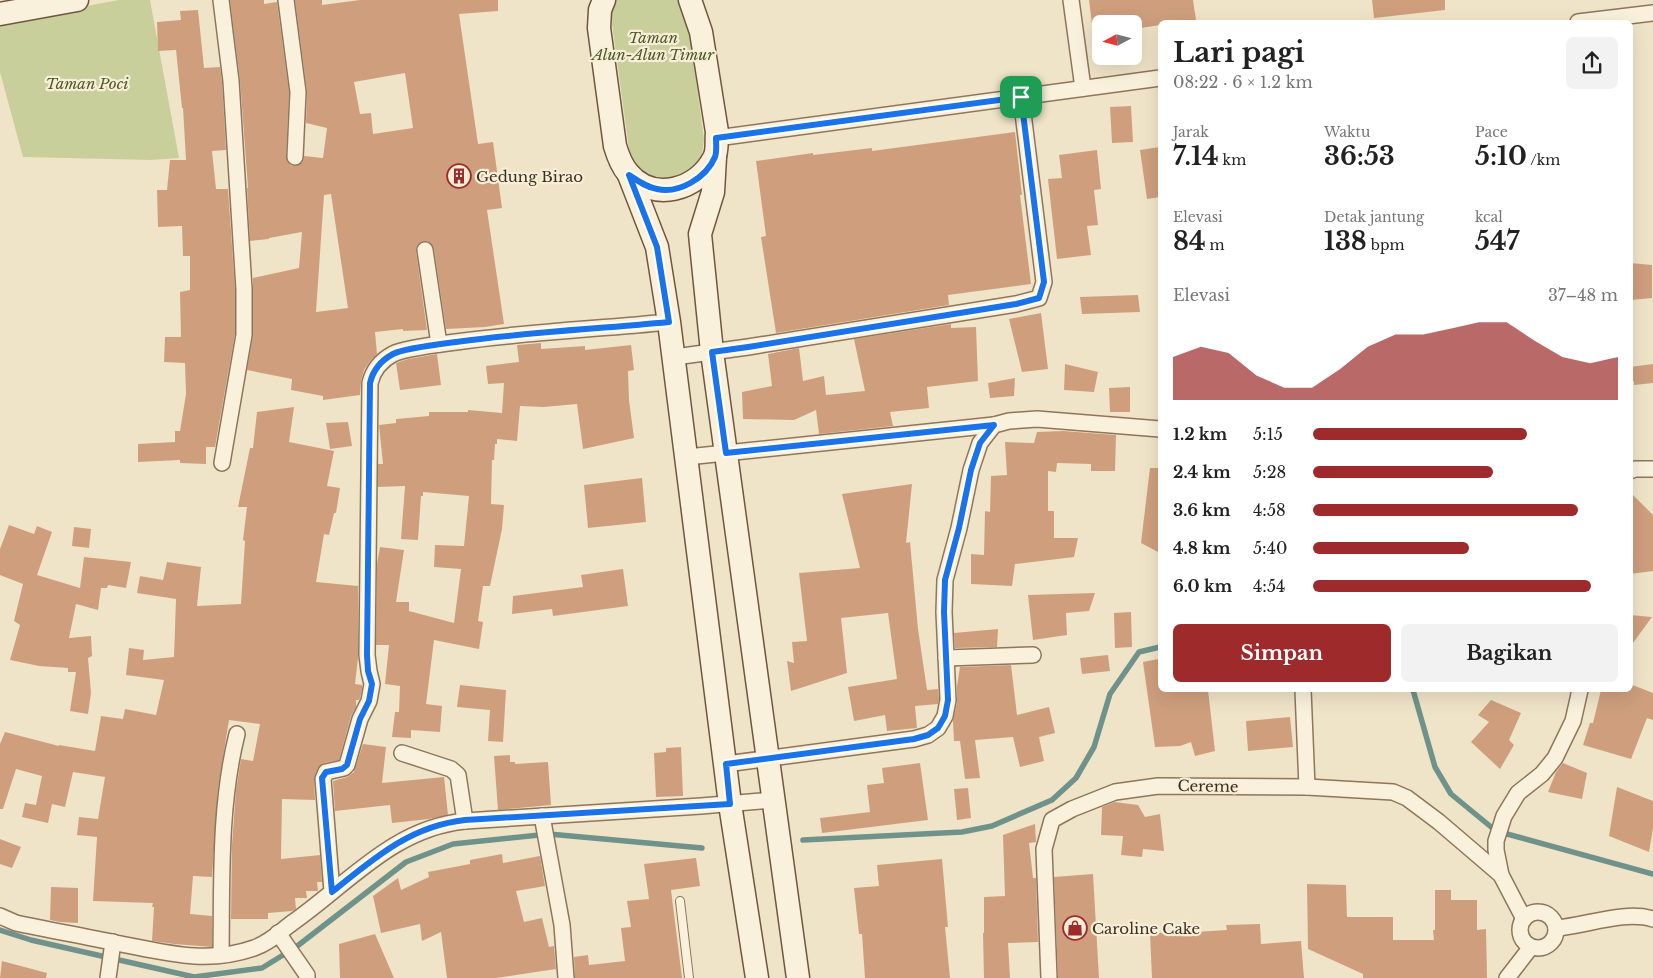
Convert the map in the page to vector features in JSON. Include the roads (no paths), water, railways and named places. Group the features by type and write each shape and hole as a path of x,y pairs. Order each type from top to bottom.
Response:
{"street":[{"path":"0,14 77,0"},
{"path":"221,0 231,81 244,289 244,335 222,463"},
{"path":"286,0 298,92 295,157"},
{"path":"591,0 599,28 615,146 620,162 629,175 657,247 674,357 730,804 757,978"},
{"path":"599,28 600,10 604,0"},
{"path":"690,0 701,32 716,148 713,192 700,234 712,352 798,978"},
{"path":"701,32 709,0"},
{"path":"1071,0 1084,88"},
{"path":"1595,20 1653,13"},
{"path":"716,148 1021,97 1158,78"},
{"path":"674,357 1007,306 1039,298 1044,282 1021,97"},
{"path":"629,175 642,185 658,190 674,190 689,185 702,175 716,148"},
{"path":"425,250 439,344"},
{"path":"332,892 322,778 326,772 342,769 347,765 360,719 369,701 372,684 368,671 367,655 370,383 372,374 377,366 393,354 439,344 489,337 669,322"},
{"path":"687,457 1038,419 1158,429"},
{"path":"726,764 914,739 928,735 938,728 945,716 948,700 944,612 945,580 959,528 971,470 980,443 994,425"},
{"path":"1633,470 1653,469"},
{"path":"946,658 1033,654"},
{"path":"1303,692 1307,787"},
{"path":"1524,919 1501,876 1496,841 1504,816 1518,793 1542,774 1555,758 1573,721 1580,692"},
{"path":"222,955 222,845 226,798 237,734"},
{"path":"402,753 451,769 458,775 465,820"},
{"name":"Cereme","path":"1049,978 1044,849 1052,820 1072,809 1115,792 1158,786 1307,787 1393,792 1407,798 1439,822 1501,876"},
{"path":"0,917 16,923 112,947 200,957 222,955 256,947 279,935 390,847 428,828 465,820 543,819 774,800"},
{"path":"543,819 562,925 566,978"},
{"path":"1543,912 1554,921 1556,936 1546,947 1539,949 1531,947 1522,938 1520,925 1524,919 1529,914 1543,912"},
{"path":"1556,928 1574,927 1627,917 1647,917 1653,919"},
{"path":"279,935 307,976"},
{"path":"108,976 112,947"},
{"path":"1507,978 1531,947"}],"lane":[{"path":"680,901 689,978"}],"waterway":[{"path":"803,840 962,832 992,826 1052,800 1076,778 1094,747 1110,694 1139,652 1158,647"},
{"path":"1414,692 1435,767 1451,794 1496,831 1653,874"},
{"path":"0,930 31,940 194,977 262,968 296,947 406,862 453,844 549,834 702,848"}],"place":[{"name":"Gedung Birao","path":"459,176"},
{"name":"Caroline Cake","path":"1075,928"}],"park label":[{"name":"Taman Alun-Alun Timur","path":"653,46"},
{"name":"Taman Poci","path":"87,83"}]}
